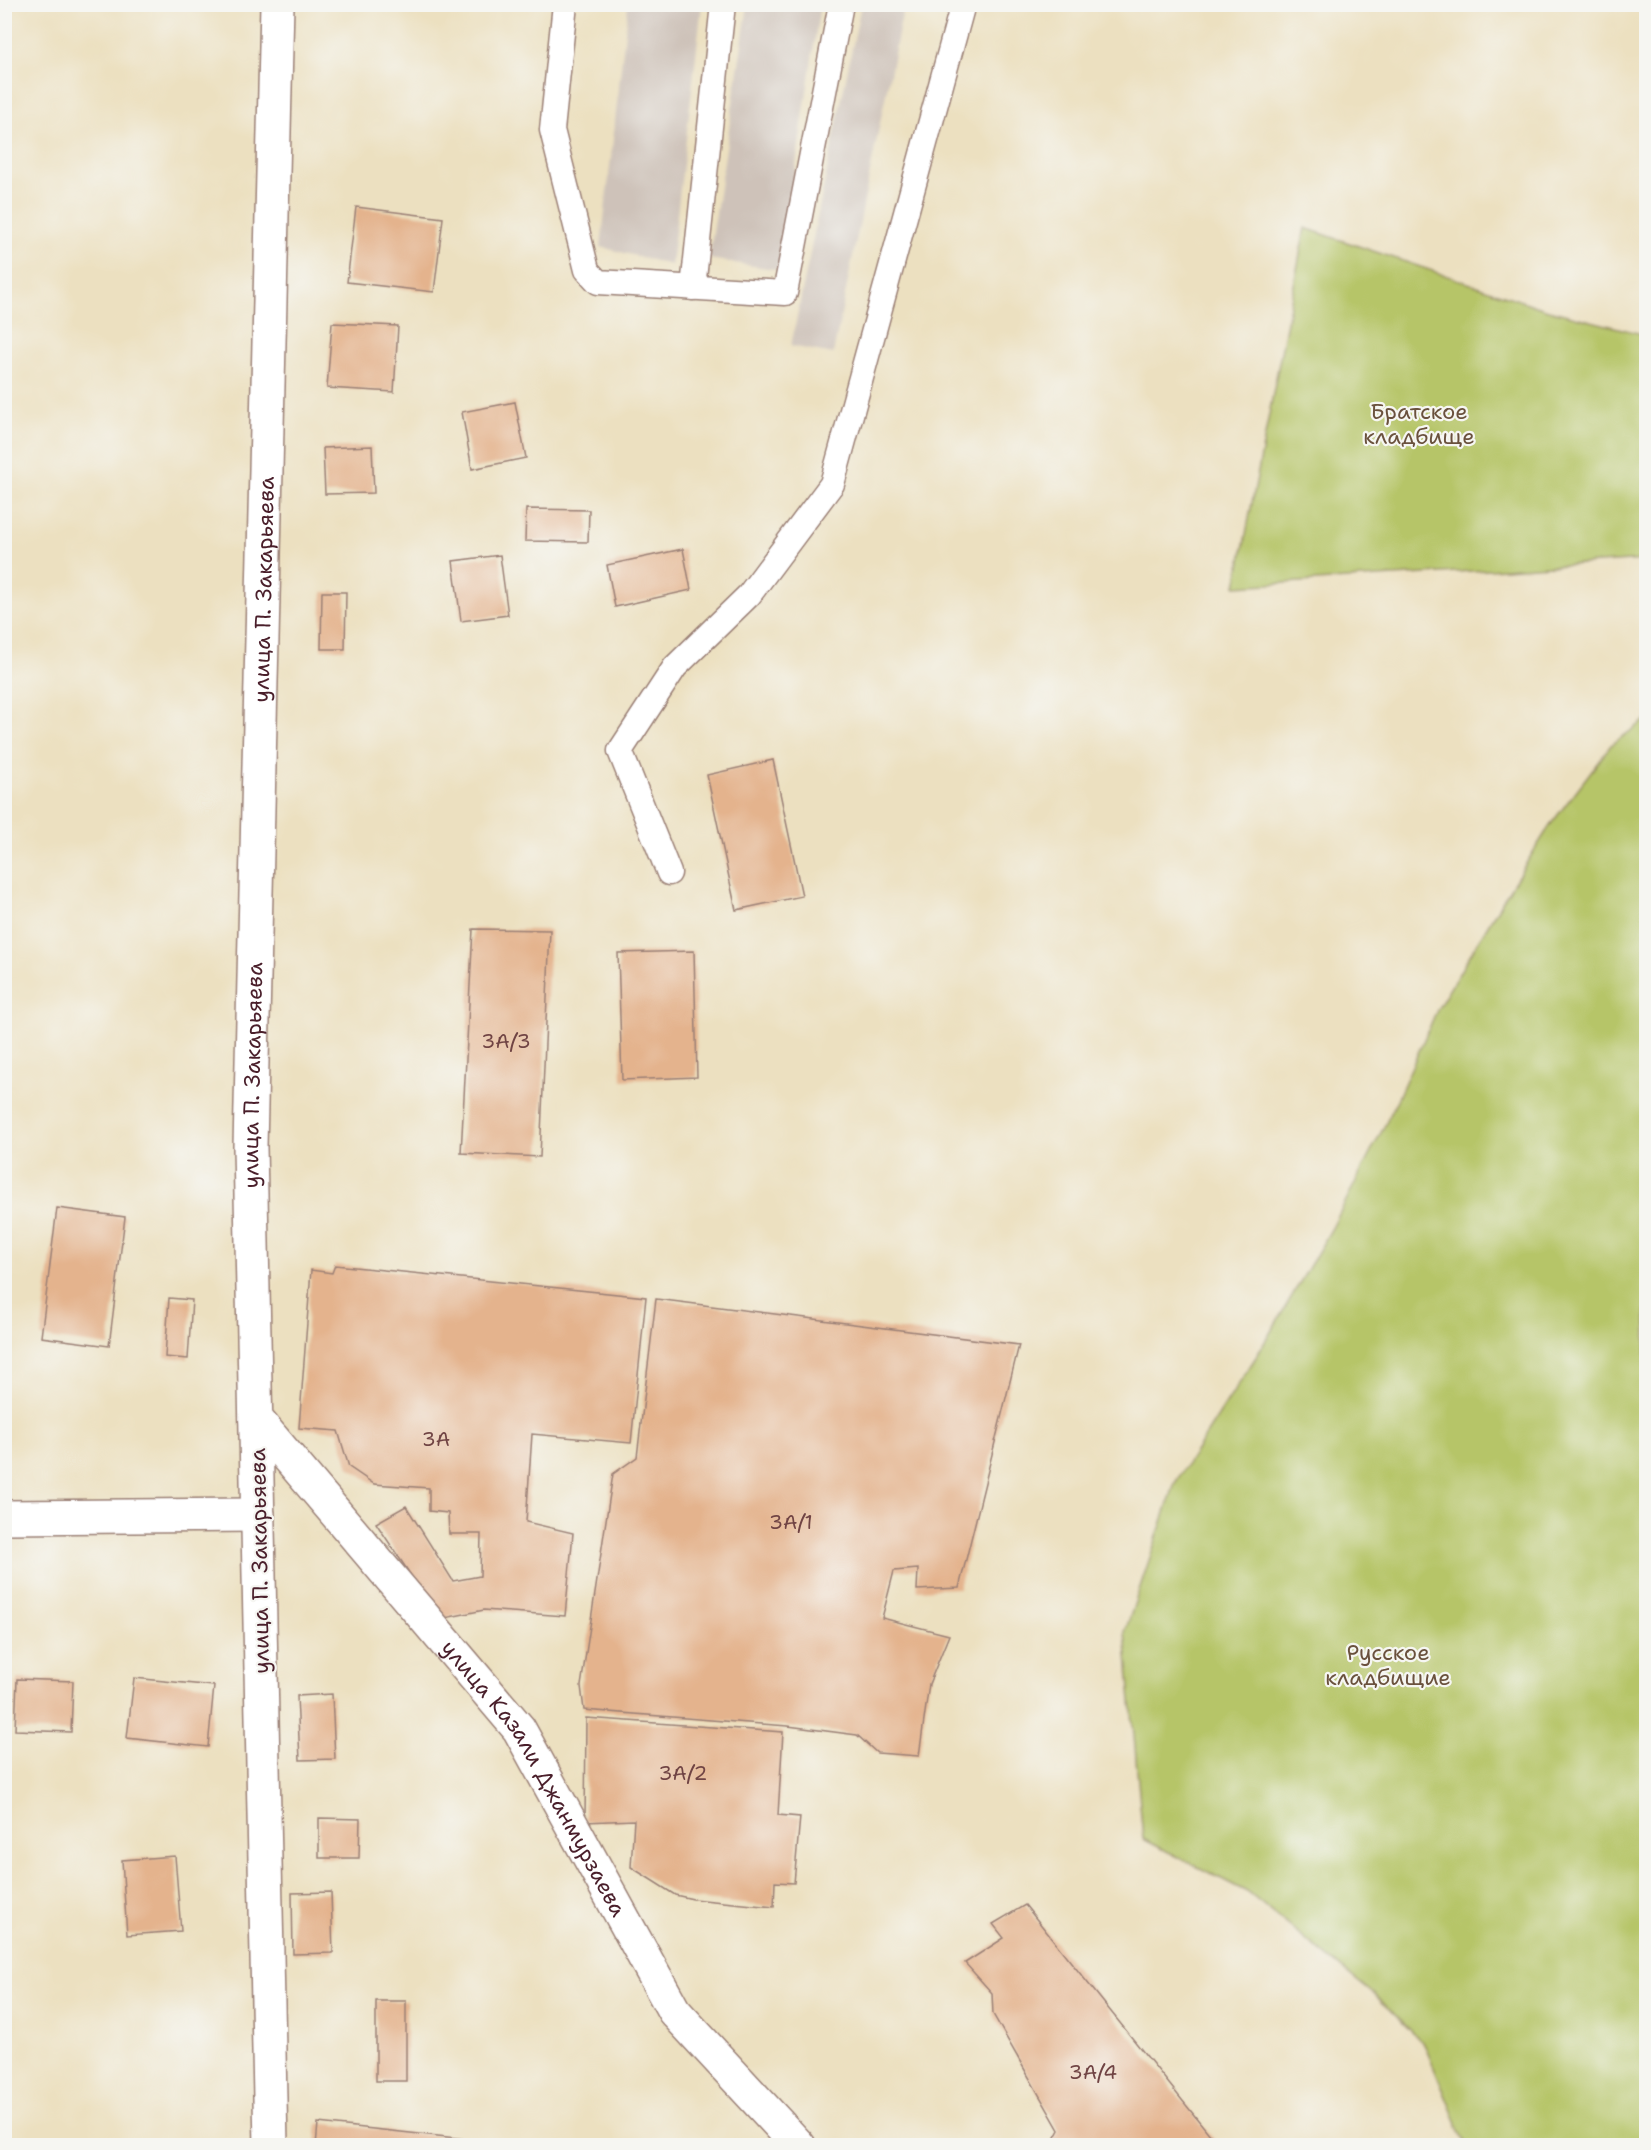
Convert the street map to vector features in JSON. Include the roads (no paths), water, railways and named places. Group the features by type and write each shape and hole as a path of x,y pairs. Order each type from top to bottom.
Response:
{"street":[{"name":"улица П. Закарьяева","path":"271,2145 250,1147 277,4"},
{"name":"улица Казали Джанмурзаева","path":"256,1419 519,1729 674,2011 799,2145"},
{"path":"4,1517 258,1515"}],"lane":[{"path":"565,4 552,130 587,270 598,282 785,293 840,4"},
{"path":"693,288 723,4"},
{"path":"669,873 620,750 675,667 749,595 831,484 963,4"}],"park label":[{"name":"Братское кладбище","path":"1419,424"},
{"name":"Русское кладбищие","path":"1388,1664"}]}
